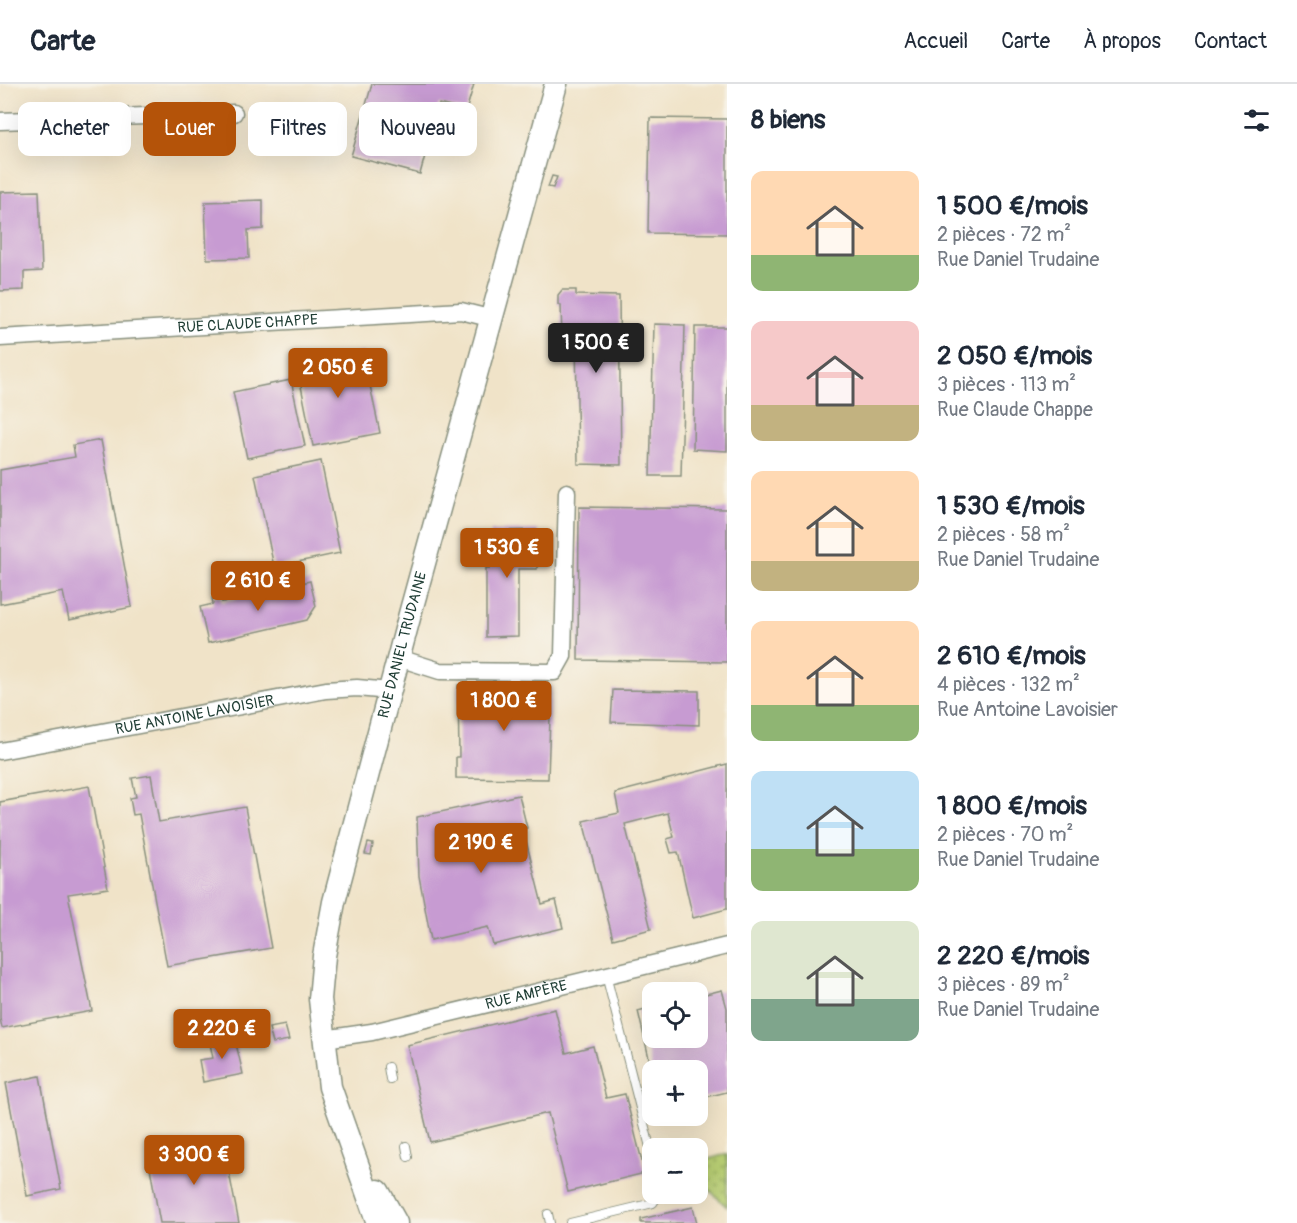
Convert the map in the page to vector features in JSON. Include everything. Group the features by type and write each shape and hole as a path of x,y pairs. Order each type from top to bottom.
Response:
{"main road":[{"name":"RUE DANIEL TRUDAINE","path":"378,1223 330,1087 320,999 328,930 390,691 556,84"},
{"name":"RUE DANIEL TRUDAINE","path":"350,1140 396,1223"}],"street":[{"path":"0,121 143,116"},
{"name":"RUE CLAUDE CHAPPE","path":"0,338 460,311 493,319"},
{"path":"399,658 440,671 554,672 563,656 567,492"},
{"name":"RUE ANTOINE LAVOISIER","path":"0,751 315,692 357,688 390,691"},
{"name":"RUE AMPÈRE","path":"324,1039 372,1032 727,945"}],"lane":[{"path":"606,975 648,1138"},
{"path":"388,1067 390,1079"},
{"path":"406,1146 408,1158"},
{"path":"570,1223 614,1216 650,1204"}],"green space":[{"path":"727,1154 727,1207 708,1189 708,1159"}],"building":[{"path":"372,84 474,84 469,102 367,102"},
{"path":"650,118 727,119 727,234 648,233"},
{"path":"359,129 359,156 425,156 420,174 351,156"},
{"path":"552,176 557,177 553,188 548,187"},
{"path":"39,191 42,271 24,272 24,290 0,291 0,192"},
{"path":"263,200 263,229 248,230 249,258 207,259 205,202"},
{"path":"562,290 576,290 576,295 619,296 621,465 578,464 576,338 562,338 561,305 558,305 558,295"},
{"path":"654,324 685,325 681,476 650,476"},
{"path":"695,327 727,327 727,451 693,449"},
{"path":"363,352 380,433 313,446 297,366"},
{"path":"291,380 305,446 247,458 233,392"},
{"path":"101,440 132,607 69,620 63,592 0,604 0,470 75,457 73,445"},
{"path":"321,461 340,553 274,567 255,475"},
{"path":"579,507 727,509 727,662 578,660"},
{"path":"538,530 537,569 518,569 518,636 486,637 486,568 490,568 491,531"},
{"path":"310,581 316,606 307,620 208,643 200,607 213,604 212,598 220,596 222,602"},
{"path":"458,685 551,687 548,779 456,778 456,757 459,757"},
{"path":"613,690 699,691 699,725 611,722"},
{"path":"727,764 727,909 693,918 678,852 671,853 667,839 674,837 668,813 625,824 651,929 613,939 583,821 619,813 615,793"},
{"path":"151,775 159,822 245,807 271,948 167,966 139,814 133,815 130,798 136,797 132,778"},
{"path":"89,786 108,888 68,894 92,1011 2,1028 0,1019 0,802"},
{"path":"519,795 527,828 523,829 542,904 556,900 563,928 493,945 488,927 431,940 419,876 417,817"},
{"path":"368,843 373,844 371,855 365,854"},
{"path":"722,990 727,1008 727,1092 708,1097 708,1060 649,1060 647,1048 708,1048 708,994"},
{"path":"555,1009 566,1053 593,1046 606,1098 625,1094 642,1161 642,1174 568,1192 548,1113 430,1142 407,1045"},
{"path":"642,1010 642,1028 638,1011"},
{"path":"285,1025 289,1040 273,1043 269,1028"},
{"path":"234,1035 243,1074 203,1082 199,1060 213,1058 209,1039"},
{"path":"40,1076 61,1189 27,1196 6,1083"},
{"path":"223,1142 239,1223 160,1223 148,1157"},
{"path":"693,1207 697,1223 641,1223 641,1219"}]}
